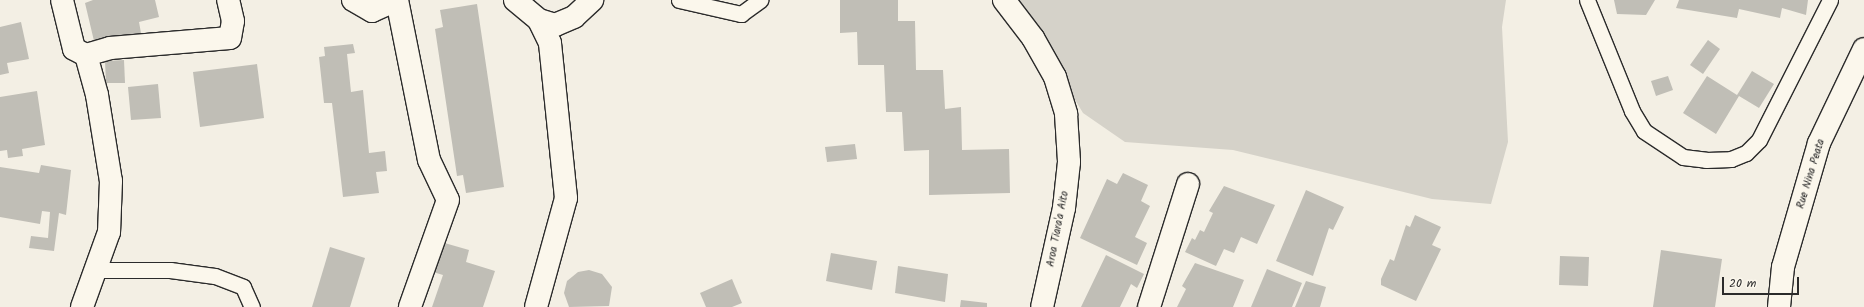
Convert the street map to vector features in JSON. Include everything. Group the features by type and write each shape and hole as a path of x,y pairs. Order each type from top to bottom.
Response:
{"street":[{"path":"62,0 74,49 86,55 110,48 230,38 233,21 228,0"},
{"path":"353,0 372,11 397,0 429,160 448,200 410,307"},
{"path":"515,0 539,20 555,25 574,17 592,0"},
{"name":"Aroa Tiara'a Aito","path":"1004,0 1033,38 1054,77 1066,114 1069,162 1064,208 1042,307"},
{"path":"536,307 566,198 550,43 539,20"},
{"name":"Rue Nina Peata","path":"1779,307 1783,267 1819,143 1864,49"},
{"path":"82,307 109,232 111,181 86,55"},
{"path":"1150,307 1188,184"}],"lane":[{"path":"678,0 740,14 760,0"},
{"path":"1587,0 1632,110 1644,130 1683,157 1706,160 1731,159 1746,153 1759,140 1830,0"},
{"path":"96,270 170,270 215,276 243,287 252,307"}],"shaded area":[{"path":"1015,0 1506,0 1502,27 1508,142 1491,204 1432,199 1233,150 1125,142 1083,113"}],"building":[{"path":"93,0 155,0 159,17 139,22 141,33 94,41 85,3"},
{"path":"840,0 898,0 898,21 915,21 916,70 943,70 945,109 961,107 962,150 1009,149 1010,193 929,195 929,150 904,151 902,112 886,112 884,65 858,65 857,32 840,33"},
{"path":"1614,0 1655,0 1646,15 1617,14"},
{"path":"1679,0 1808,0 1806,15 1782,8 1780,18 1739,9 1737,18 1676,8"},
{"path":"477,4 504,187 466,193 463,175 457,176 435,29 443,27 440,10"},
{"path":"21,22 29,59 7,63 9,73 0,75 0,27"},
{"path":"1708,40 1720,49 1703,74 1690,65"},
{"path":"353,44 355,53 347,54 351,92 363,90 369,153 385,151 387,171 376,172 379,193 343,197 332,103 324,103 319,57 325,56 324,47"},
{"path":"124,60 125,83 106,83 105,61"},
{"path":"257,64 264,118 200,127 193,72"},
{"path":"1752,71 1774,84 1759,108 1739,96 1716,134 1683,113 1707,76 1737,95"},
{"path":"1668,76 1673,90 1656,96 1651,81"},
{"path":"158,84 161,118 131,120 128,87"},
{"path":"37,91 45,145 22,149 23,156 8,158 7,150 0,151 0,97"},
{"path":"855,144 857,159 827,162 825,147"},
{"path":"41,165 71,170 66,215 59,213 54,251 29,248 31,236 48,238 50,212 42,211 40,224 0,217 0,167 39,173"},
{"path":"1123,173 1148,185 1141,201 1150,206 1135,237 1147,243 1137,265 1080,238 1107,179 1117,184"},
{"path":"1224,186 1275,205 1257,244 1241,237 1234,253 1224,249 1216,266 1185,252 1192,238 1195,240 1200,230 1204,232 1213,213 1209,211"},
{"path":"1306,190 1344,207 1333,230 1329,228 1313,276 1276,261"},
{"path":"1415,215 1441,227 1432,245 1441,249 1416,301 1381,285 1381,279 1390,259 1394,261 1406,225 1410,227"},
{"path":"441,242 469,250 466,262 495,271 483,307 432,307 443,275 433,272"},
{"path":"330,247 365,258 350,307 312,307"},
{"path":"1661,250 1722,259 1715,307 1653,307"},
{"path":"831,253 877,261 872,290 826,281"},
{"path":"1106,255 1144,274 1137,288 1131,284 1120,307 1081,307"},
{"path":"1560,256 1589,257 1588,286 1559,285"},
{"path":"1195,263 1244,280 1233,307 1177,307 1186,289 1182,286"},
{"path":"898,266 948,274 945,302 895,293"},
{"path":"1267,269 1302,283 1292,307 1251,307"},
{"path":"589,270 602,274 612,287 609,306 569,307 564,293 567,281 578,272"},
{"path":"732,279 742,303 732,307 706,307 700,293"},
{"path":"1306,281 1326,287 1320,307 1295,307"},
{"path":"961,300 987,303 987,307 960,307"}]}
